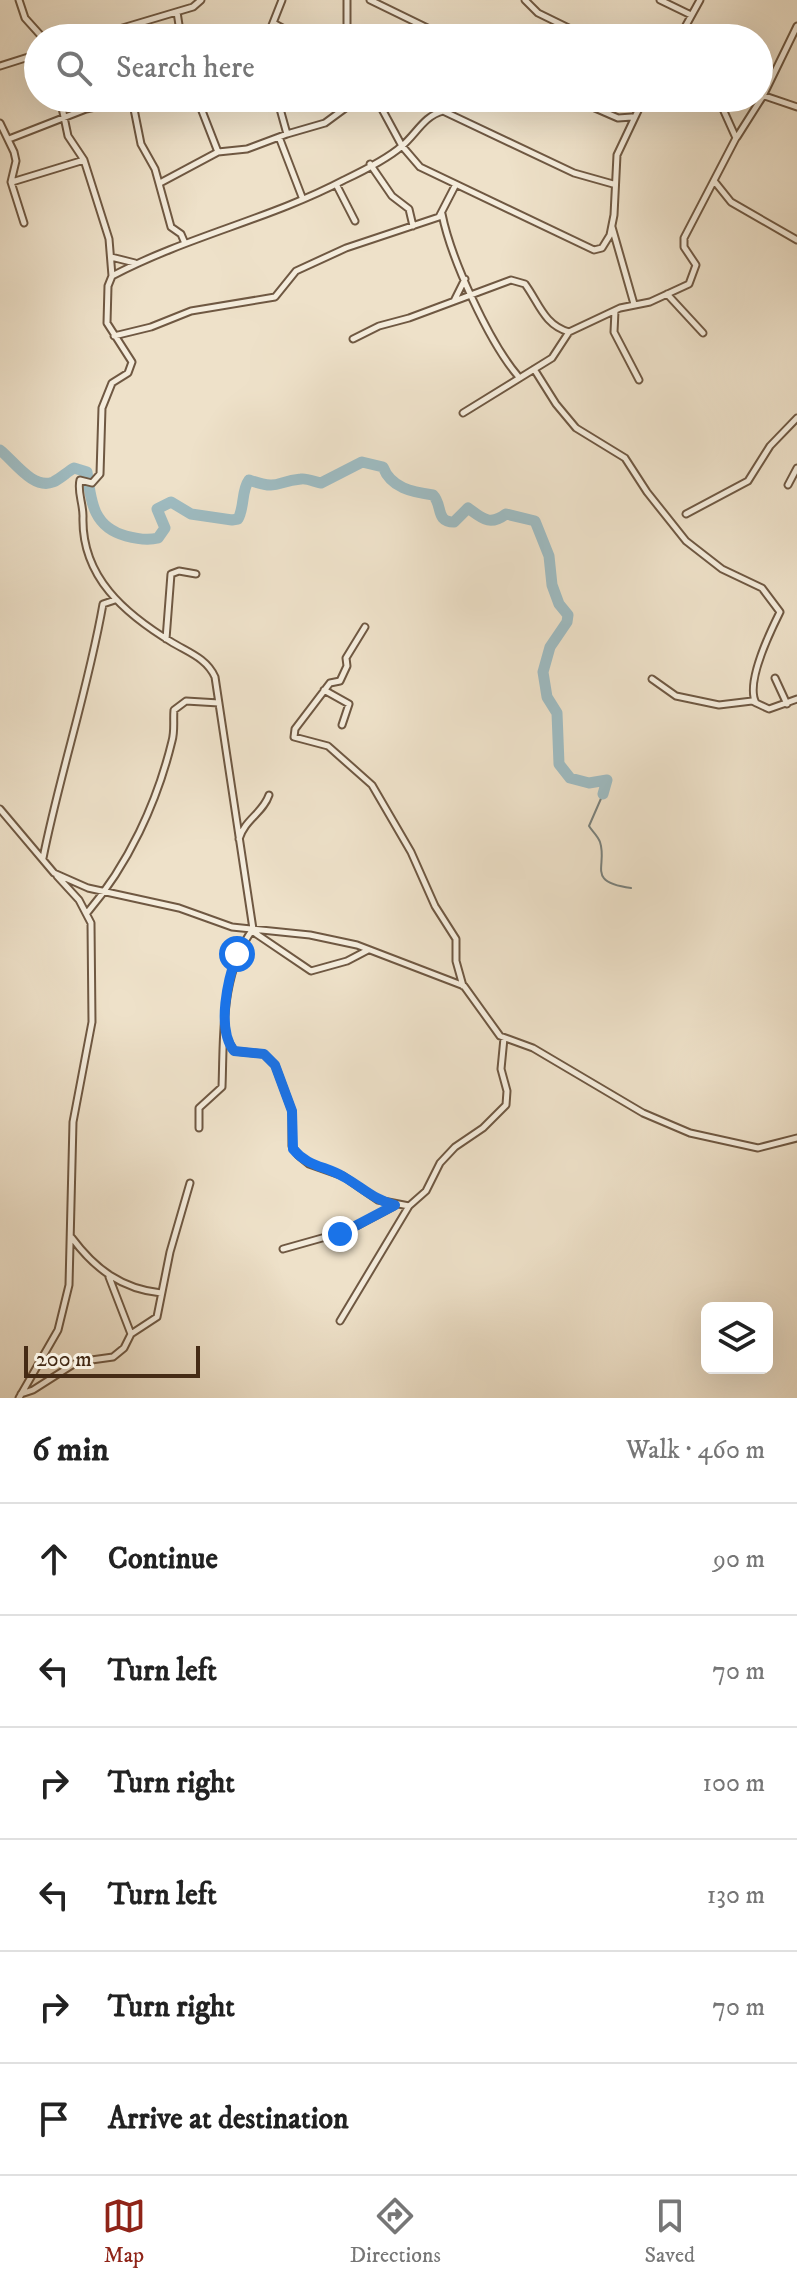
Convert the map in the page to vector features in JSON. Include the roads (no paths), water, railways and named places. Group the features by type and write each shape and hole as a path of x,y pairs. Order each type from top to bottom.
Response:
{"street":[{"path":"19,0 30,24"},
{"path":"136,24 177,12 201,0"},
{"path":"275,24 282,0"},
{"path":"346,24 347,0"},
{"path":"370,0 419,24"},
{"path":"525,0 538,13 560,24"},
{"path":"660,0 691,15"},
{"path":"686,24 700,0"},
{"path":"177,12 179,24"},
{"path":"773,72 797,26"},
{"path":"0,66 24,58"},
{"path":"773,99 797,107"},
{"path":"62,112 68,136 84,160 106,226 112,276 107,295 107,323 132,362 128,373 112,383 102,408 101,471 92,483 80,480 82,537 86,552 115,600 134,619 206,662 215,677 252,930 235,958 223,1013 222,1087 199,1108 199,1128"},
{"path":"9,139 84,112"},
{"path":"135,112 141,144 160,183 171,227 181,234 184,241"},
{"path":"202,112 218,152"},
{"path":"281,112 287,134"},
{"path":"160,183 218,152 247,149 325,123 340,112"},
{"path":"384,112 402,146 420,167 455,186 594,250 602,248 612,226"},
{"path":"112,276 184,241 259,217 336,184 402,146 430,116 440,112"},
{"path":"445,112 574,173 613,184"},
{"path":"604,112 618,118 633,117"},
{"path":"634,304 612,226 617,155 636,112"},
{"path":"724,112 736,138"},
{"path":"463,413 518,376 555,356 569,332 616,310 643,304 689,284 696,262 684,247 684,238 751,112"},
{"path":"0,123 16,161 11,182 24,223"},
{"path":"279,137 302,197"},
{"path":"11,182 84,160"},
{"path":"370,164 392,196 411,212 413,226"},
{"path":"715,181 716,188 731,202 797,240"},
{"path":"336,184 355,221"},
{"path":"455,186 442,214 450,243 491,339 518,376"},
{"path":"114,336 151,327 191,311 272,298 296,271 346,248 442,214"},
{"path":"111,257 136,263"},
{"path":"454,301 466,278"},
{"path":"353,339 379,326 519,280 551,323 569,332"},
{"path":"667,294 703,333"},
{"path":"616,310 614,332 639,380"},
{"path":"534,369 576,428 625,458 647,492 686,541 722,569 762,588 780,612 769,631 753,680 756,703"},
{"path":"686,514 748,481 770,446 797,418"},
{"path":"788,485 797,468"},
{"path":"166,639 171,574 179,571 196,574"},
{"path":"43,859 54,802 97,641 103,604 115,600"},
{"path":"365,627 346,658 347,667 340,681 331,682 324,690 295,729 294,737 328,746 372,785 411,852 435,906 456,939 456,961 464,986 504,1038 533,1048 643,1113 690,1133 758,1148 797,1138"},
{"path":"775,678 787,704"},
{"path":"652,679 676,696 694,697 714,705 756,703 769,709 797,699"},
{"path":"324,690 349,704 342,725"},
{"path":"87,913 150,814 173,740 174,710 186,701 219,703"},
{"path":"238,841 245,823 264,806 269,795"},
{"path":"0,809 87,913 92,931 92,1022 73,1122 69,1285 58,1330 20,1396"},
{"path":"54,873 103,892 172,907 232,927 310,935 369,949 464,986"},
{"path":"252,930 311,971 347,961 369,949"},
{"path":"225,1035 234,1051 264,1054 275,1065 292,1111 292,1146 298,1155 309,1164 343,1176 369,1195 395,1205 409,1206"},
{"path":"340,1321 409,1206 425,1192 450,1152 483,1128 506,1105 507,1091 501,1069 504,1038"},
{"path":"20,1396 77,1362 113,1357 124,1348 131,1334 157,1317 190,1183"},
{"path":"283,1249 347,1231 395,1205"},
{"path":"72,1237 109,1276 138,1289 161,1293"},
{"path":"109,1276 131,1334"}],"waterway":[{"path":"0,450 38,482 53,482 74,468 87,472 92,503 100,520 115,532 138,539 158,538 165,528 157,509 171,502 191,514 238,519 249,480 273,485 303,479 321,483 362,462 383,467 391,480 403,488 433,495 442,516 448,521 454,522 468,508 487,520 495,520 506,514 535,521 549,556 552,585 559,604 568,615 567,622 550,647 543,672 547,697 557,713 559,764 570,778 589,783 607,780 603,794"},
{"path":"603,794 589,826 600,842 601,872 608,882 631,888"}]}
